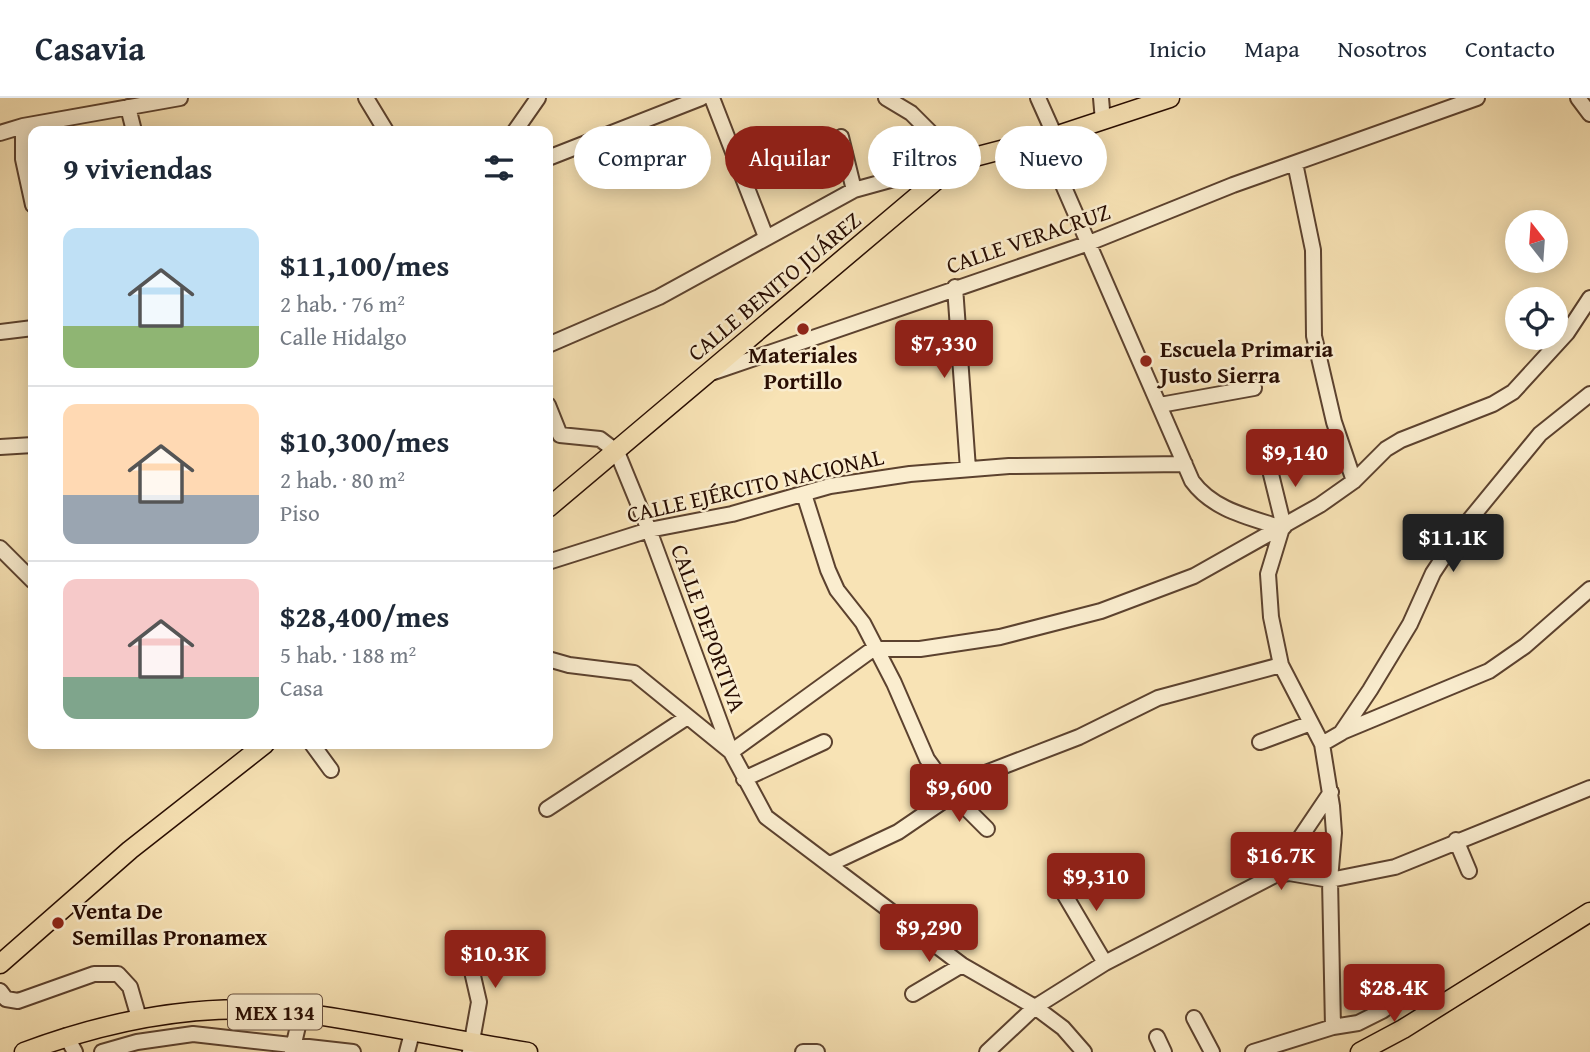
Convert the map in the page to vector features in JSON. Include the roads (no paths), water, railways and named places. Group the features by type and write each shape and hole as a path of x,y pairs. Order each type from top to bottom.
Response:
{"main road":[{"name":"CALLE BENITO JUÁREZ","path":"1086,126 1170,98"},
{"name":"CALLE BENITO JUÁREZ","path":"553,504 926,189"},
{"path":"0,964 130,850 259,749"},
{"path":"1360,1052 1403,1029 1590,912"},
{"name":"MEX 134","path":"24,1052 70,1044 139,1018 233,1010 301,1013 412,1033 471,1048 528,1052"}],"street":[{"path":"0,133 23,126 180,98"},
{"path":"366,98 383,126"},
{"path":"518,126 538,98"},
{"path":"553,156 701,98"},
{"path":"712,98 753,196 766,237"},
{"path":"886,98 911,113 924,126"},
{"path":"1038,98 1046,126"},
{"path":"1101,98 1103,121"},
{"name":"CALLE VERACRUZ","path":"709,373 1089,243 1448,103 1478,98"},
{"path":"1577,98 1590,114"},
{"path":"128,107 133,126"},
{"path":"23,126 23,159 28,182"},
{"path":"1295,163 1313,250 1314,336 1334,422 1354,481"},
{"path":"553,343 659,297 854,190 868,186"},
{"path":"1069,189 1089,243 1185,464 1203,496 1238,513 1283,527"},
{"path":"955,287 968,469"},
{"path":"553,660 634,673 651,684 686,718 731,752 873,649 920,649 977,641 1101,611 1194,576 1283,527 1354,481 1386,449 1401,440 1493,404 1513,392 1567,332 1590,298"},
{"path":"0,332 28,329"},
{"path":"1160,405 1254,388"},
{"path":"1341,733 1392,658 1433,573 1462,529 1540,434 1590,394"},
{"path":"554,438 600,439 617,452"},
{"path":"0,447 28,445"},
{"name":"CALLE DEPORTIVA","path":"617,452 649,530 731,752 766,817 962,965 1035,1007 1063,1028 1084,1052"},
{"path":"1268,462 1283,527 1268,574 1271,617 1281,665 1322,744 1331,792 1334,834 1330,880 1333,1027"},
{"name":"CALLE EJÉRCITO NACIONAL","path":"553,560 649,530 732,514 830,486 910,474 968,469 1087,463 1185,464"},
{"path":"804,494 837,590 863,623 873,649 894,683 927,759 953,795 987,829"},
{"path":"0,548 28,576"},
{"path":"1322,744 1341,733 1489,671 1525,646 1590,589"},
{"path":"830,864 898,832 983,774 1079,737 1158,698 1281,665"},
{"path":"547,809 686,718"},
{"path":"1260,742 1311,723"},
{"path":"744,779 824,742"},
{"path":"316,749 331,770"},
{"path":"987,1052 1035,1007 1105,963 1275,875 1289,873 1330,880 1395,867 1456,840 1590,788"},
{"path":"1275,875 1331,792"},
{"path":"1456,840 1469,871"},
{"path":"1056,880 1105,963"},
{"path":"465,941 479,1002 471,1048"},
{"path":"914,994 962,965"},
{"path":"0,991 6,999 18,1001 94,974 117,974 130,987 139,1018"},
{"path":"1253,1052 1371,1017 1435,974"},
{"path":"293,1049 301,1013"},
{"path":"1194,1018 1212,1052"},
{"path":"407,1052 412,1033"},
{"path":"102,1052 211,1034 293,1049 353,1052"},
{"path":"1157,1037 1164,1052"},
{"path":"803,1052 817,1052"}],"place":[{"name":"Materiales Portillo","path":"803,329"},
{"name":"Escuela Primaria Justo Sierra","path":"1146,361"},
{"name":"Venta De Semillas Pronamex","path":"58,923"}]}
